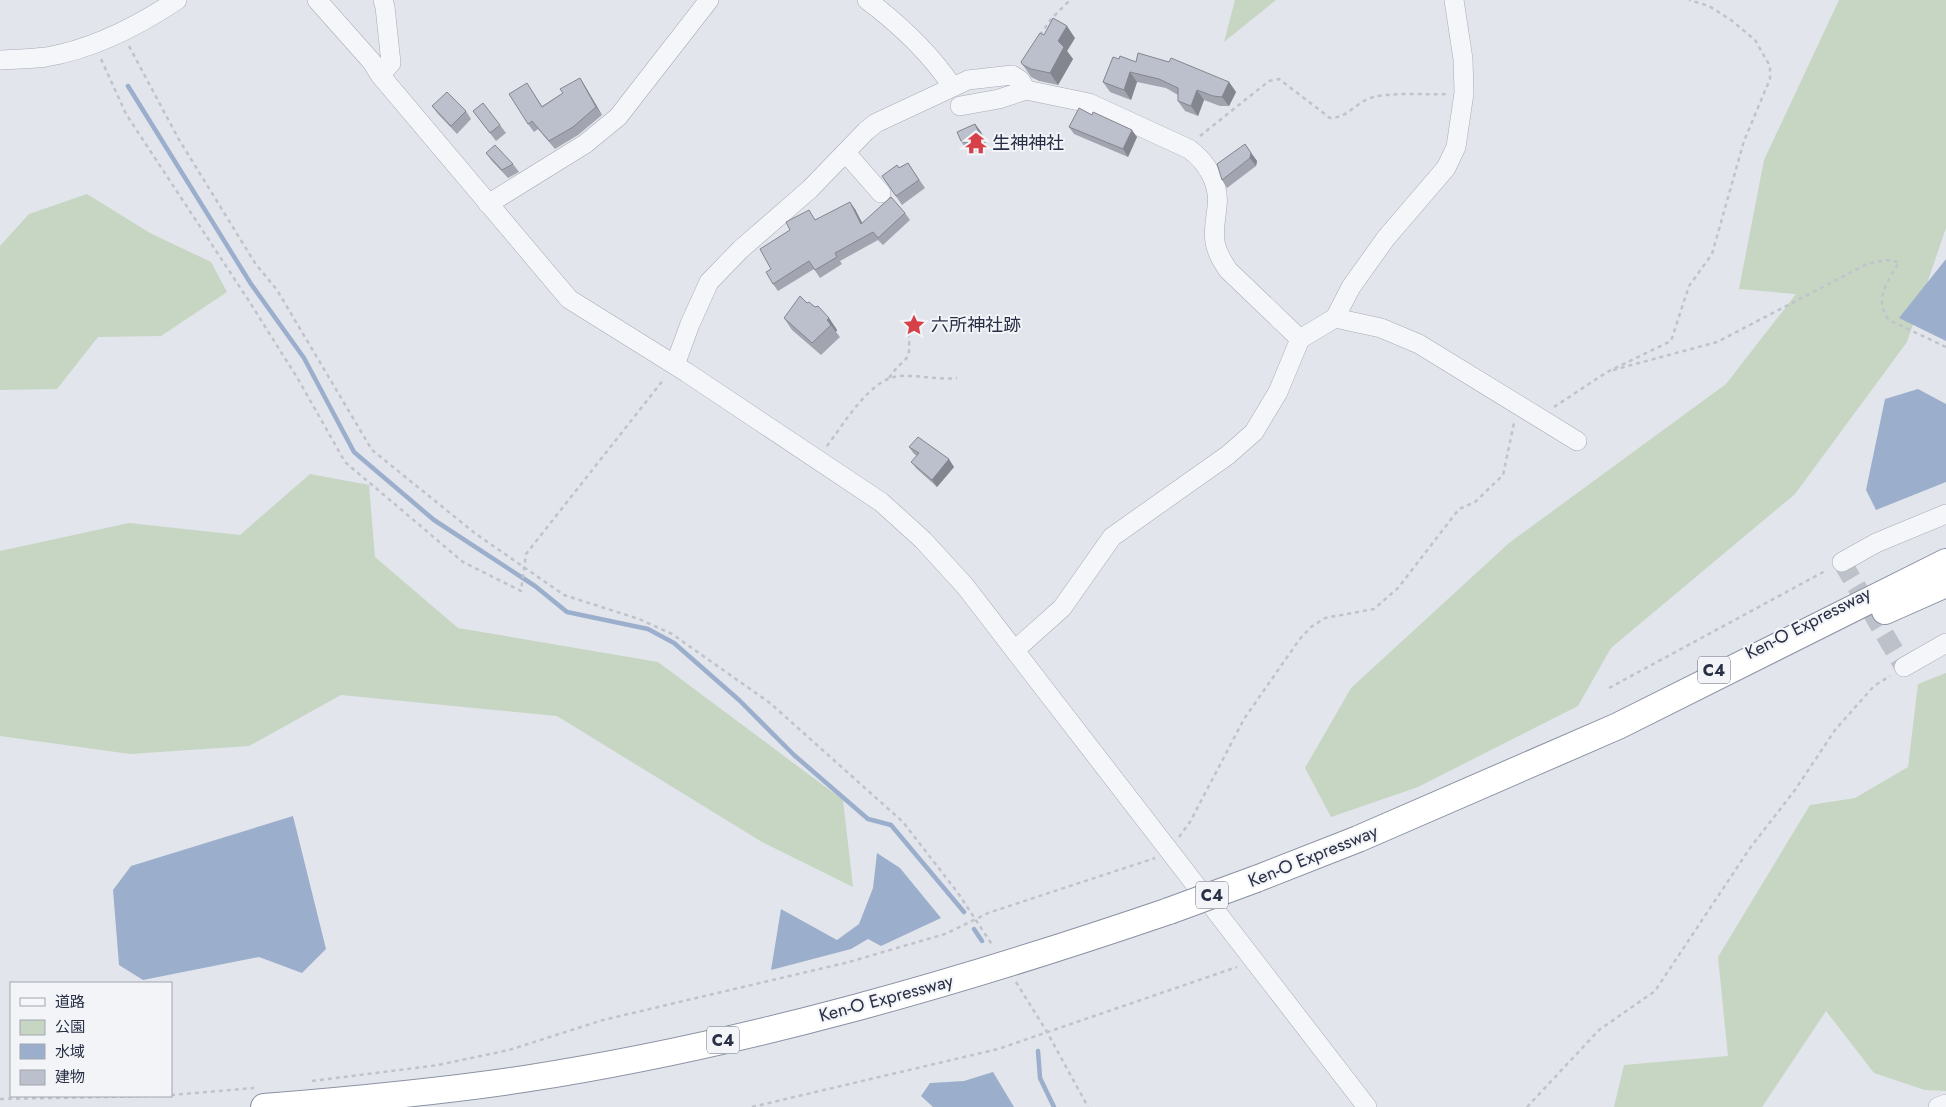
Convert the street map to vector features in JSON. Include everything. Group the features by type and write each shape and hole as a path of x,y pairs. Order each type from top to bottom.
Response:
{"highway":[{"name":"Ken-O Expressway","path":"1482,786 1946,553"},
{"name":"Ken-O Expressway","path":"264,1097 336,1102 524,1079 702,1045 877,1002 1041,954 1169,911 1256,879 1482,786 1618,726 1946,562"},
{"path":"1618,726 1712,689 1946,584"}],"street":[{"path":"0,60 47,57 94,44 153,16 177,0"},
{"path":"316,0 372,62 380,75 569,299 675,365 881,502 923,540 965,586 1367,1107"},
{"path":"380,75 391,63 383,0"},
{"path":"488,204 585,144 618,117 709,0"},
{"path":"867,0 891,18 938,65 952,86"},
{"path":"1014,650 1062,608 1112,537 1228,455 1254,432 1278,392 1300,339 1335,318 1357,278 1386,238 1446,168 1456,147 1464,93 1463,59 1454,0"},
{"path":"675,365 690,324 709,282 741,249 810,189 876,123 968,80 1012,75 1020,80 1026,90"},
{"path":"960,106 999,99 1026,90 1089,103 1189,149 1200,158 1217,189 1218,205 1214,227 1219,256 1228,270 1300,339"},
{"path":"846,154 881,193"},
{"path":"1335,318 1381,328 1419,344 1540,416 1577,441"},
{"path":"1842,562 1876,543 1946,514"},
{"path":"1904,667 1946,642"},
{"path":"1938,1107 1946,1104"}],"path":[{"path":"1034,43 1051,18 1070,0"},
{"path":"1540,416 1607,372 1671,341 1689,286 1712,254 1744,140 1770,80 1770,66 1755,40 1731,20 1709,6 1689,0"},
{"path":"122,31 178,138 255,263 277,290 372,450 476,534 525,566 564,595 638,619 672,634 770,702 903,822 976,919 997,951"},
{"path":"94,44 126,114 254,309 298,379 345,462 369,485 463,562 521,591 526,554 675,365"},
{"path":"1189,149 1204,132 1269,81 1279,79 1330,118 1340,118 1360,102 1374,96 1464,93"},
{"path":"1607,372 1717,342 1866,264 1885,260 1899,262 1884,288 1881,299 1883,313 1889,320 1946,347"},
{"path":"888,379 896,366 907,360 911,351 908,333 912,328"},
{"path":"817,459 854,409 869,393 888,379 898,376 942,380 957,378"},
{"path":"302,1082 438,1065 509,1050 603,1020 849,962 945,934 976,919 1153,859 1170,851 1190,822 1244,719 1310,627 1338,614 1374,609 1398,588 1459,509 1475,502 1503,475 1518,404"},
{"path":"1609,688 1842,562"},
{"path":"1527,1107 1598,1030 1655,991 1750,848 1795,790 1835,730 1874,686 1904,667"},
{"path":"752,1107 998,1049 1255,961"},
{"path":"1012,976 1047,1032 1088,1107"},
{"path":"172,1095 264,1097"},
{"path":"0,1099 102,1097"}],"green space":[{"path":"1235,0 1276,0 1224,42"},
{"path":"1839,0 1946,0 1946,228 1907,342 1795,494 1611,648 1578,706 1418,787 1331,817 1305,768 1351,688 1509,543 1726,384 1796,294 1739,289 1764,160"},
{"path":"87,194 150,233 211,262 227,292 161,336 98,337 57,389 0,390 0,246 29,214"},
{"path":"310,474 369,485 375,557 458,628 658,662 843,800 853,887 762,842 557,716 341,695 249,746 130,754 0,736 0,551 129,523 240,535"},
{"path":"1946,673 1946,1091 1925,1090 1874,1073 1826,1011 1762,1107 1614,1107 1624,1065 1728,1056 1718,957 1810,805 1855,798 1908,767 1918,684"}],"water":[{"path":"1946,259 1946,341 1899,318"},
{"path":"1918,389 1946,404 1946,482 1876,510 1866,490 1885,399"},
{"path":"293,816 326,949 302,973 259,957 143,980 119,965 113,890 131,866"},
{"path":"877,853 900,868 941,918 881,946 868,939 851,949 771,970 781,909 837,940 859,924 873,888"},
{"path":"993,1072 1014,1107 933,1107 921,1096 930,1083 964,1081"}],"building":[{"path":"1053,18 1067,26 1058,41 1064,47 1050,73 1031,69 1023,65 1021,62 1040,33 1044,35"},
{"path":"1138,53 1169,62 1171,58 1229,82 1222,97 1197,90 1191,106 1178,101 1178,88 1159,79 1130,72 1124,90 1103,82 1113,57 1119,59 1120,56 1136,62"},
{"path":"580,78 596,107 573,127 549,141 532,121 528,124 509,94 527,83 542,107 563,93 560,89"},
{"path":"447,92 466,111 451,126 432,106"},
{"path":"483,103 500,125 490,133 473,111"},
{"path":"1079,108 1092,115 1093,112 1132,130 1123,149 1069,127"},
{"path":"975,124 980,135 976,137 977,140 970,143 961,141 957,132"},
{"path":"1245,144 1251,153 1250,158 1222,180 1217,164"},
{"path":"495,145 513,164 502,170 486,153"},
{"path":"908,163 919,180 896,196 882,176 897,165 899,168"},
{"path":"891,197 905,213 878,238 873,232 835,253 837,257 815,270 809,261 773,284 766,272 771,269 760,249 790,230 786,222 809,210 815,220 850,202 861,224"},
{"path":"800,296 807,303 809,302 815,307 818,306 829,318 827,320 831,325 812,343 784,318"},
{"path":"918,437 949,459 932,480 911,462 919,453 909,447"}],"waterway":[{"path":"128,86 251,284 304,358 354,452 434,520 535,586 567,612 648,629 674,643 739,700 794,755 868,819 891,825 964,912"},
{"path":"974,929 982,941"},
{"path":"1038,1051 1040,1078 1054,1107"}],"tunnel":[{"path":"1842,562 1904,667"}],"place":[{"name":"生神神社","path":"976,143"},
{"name":"六所神社跡","path":"914,325"}]}
